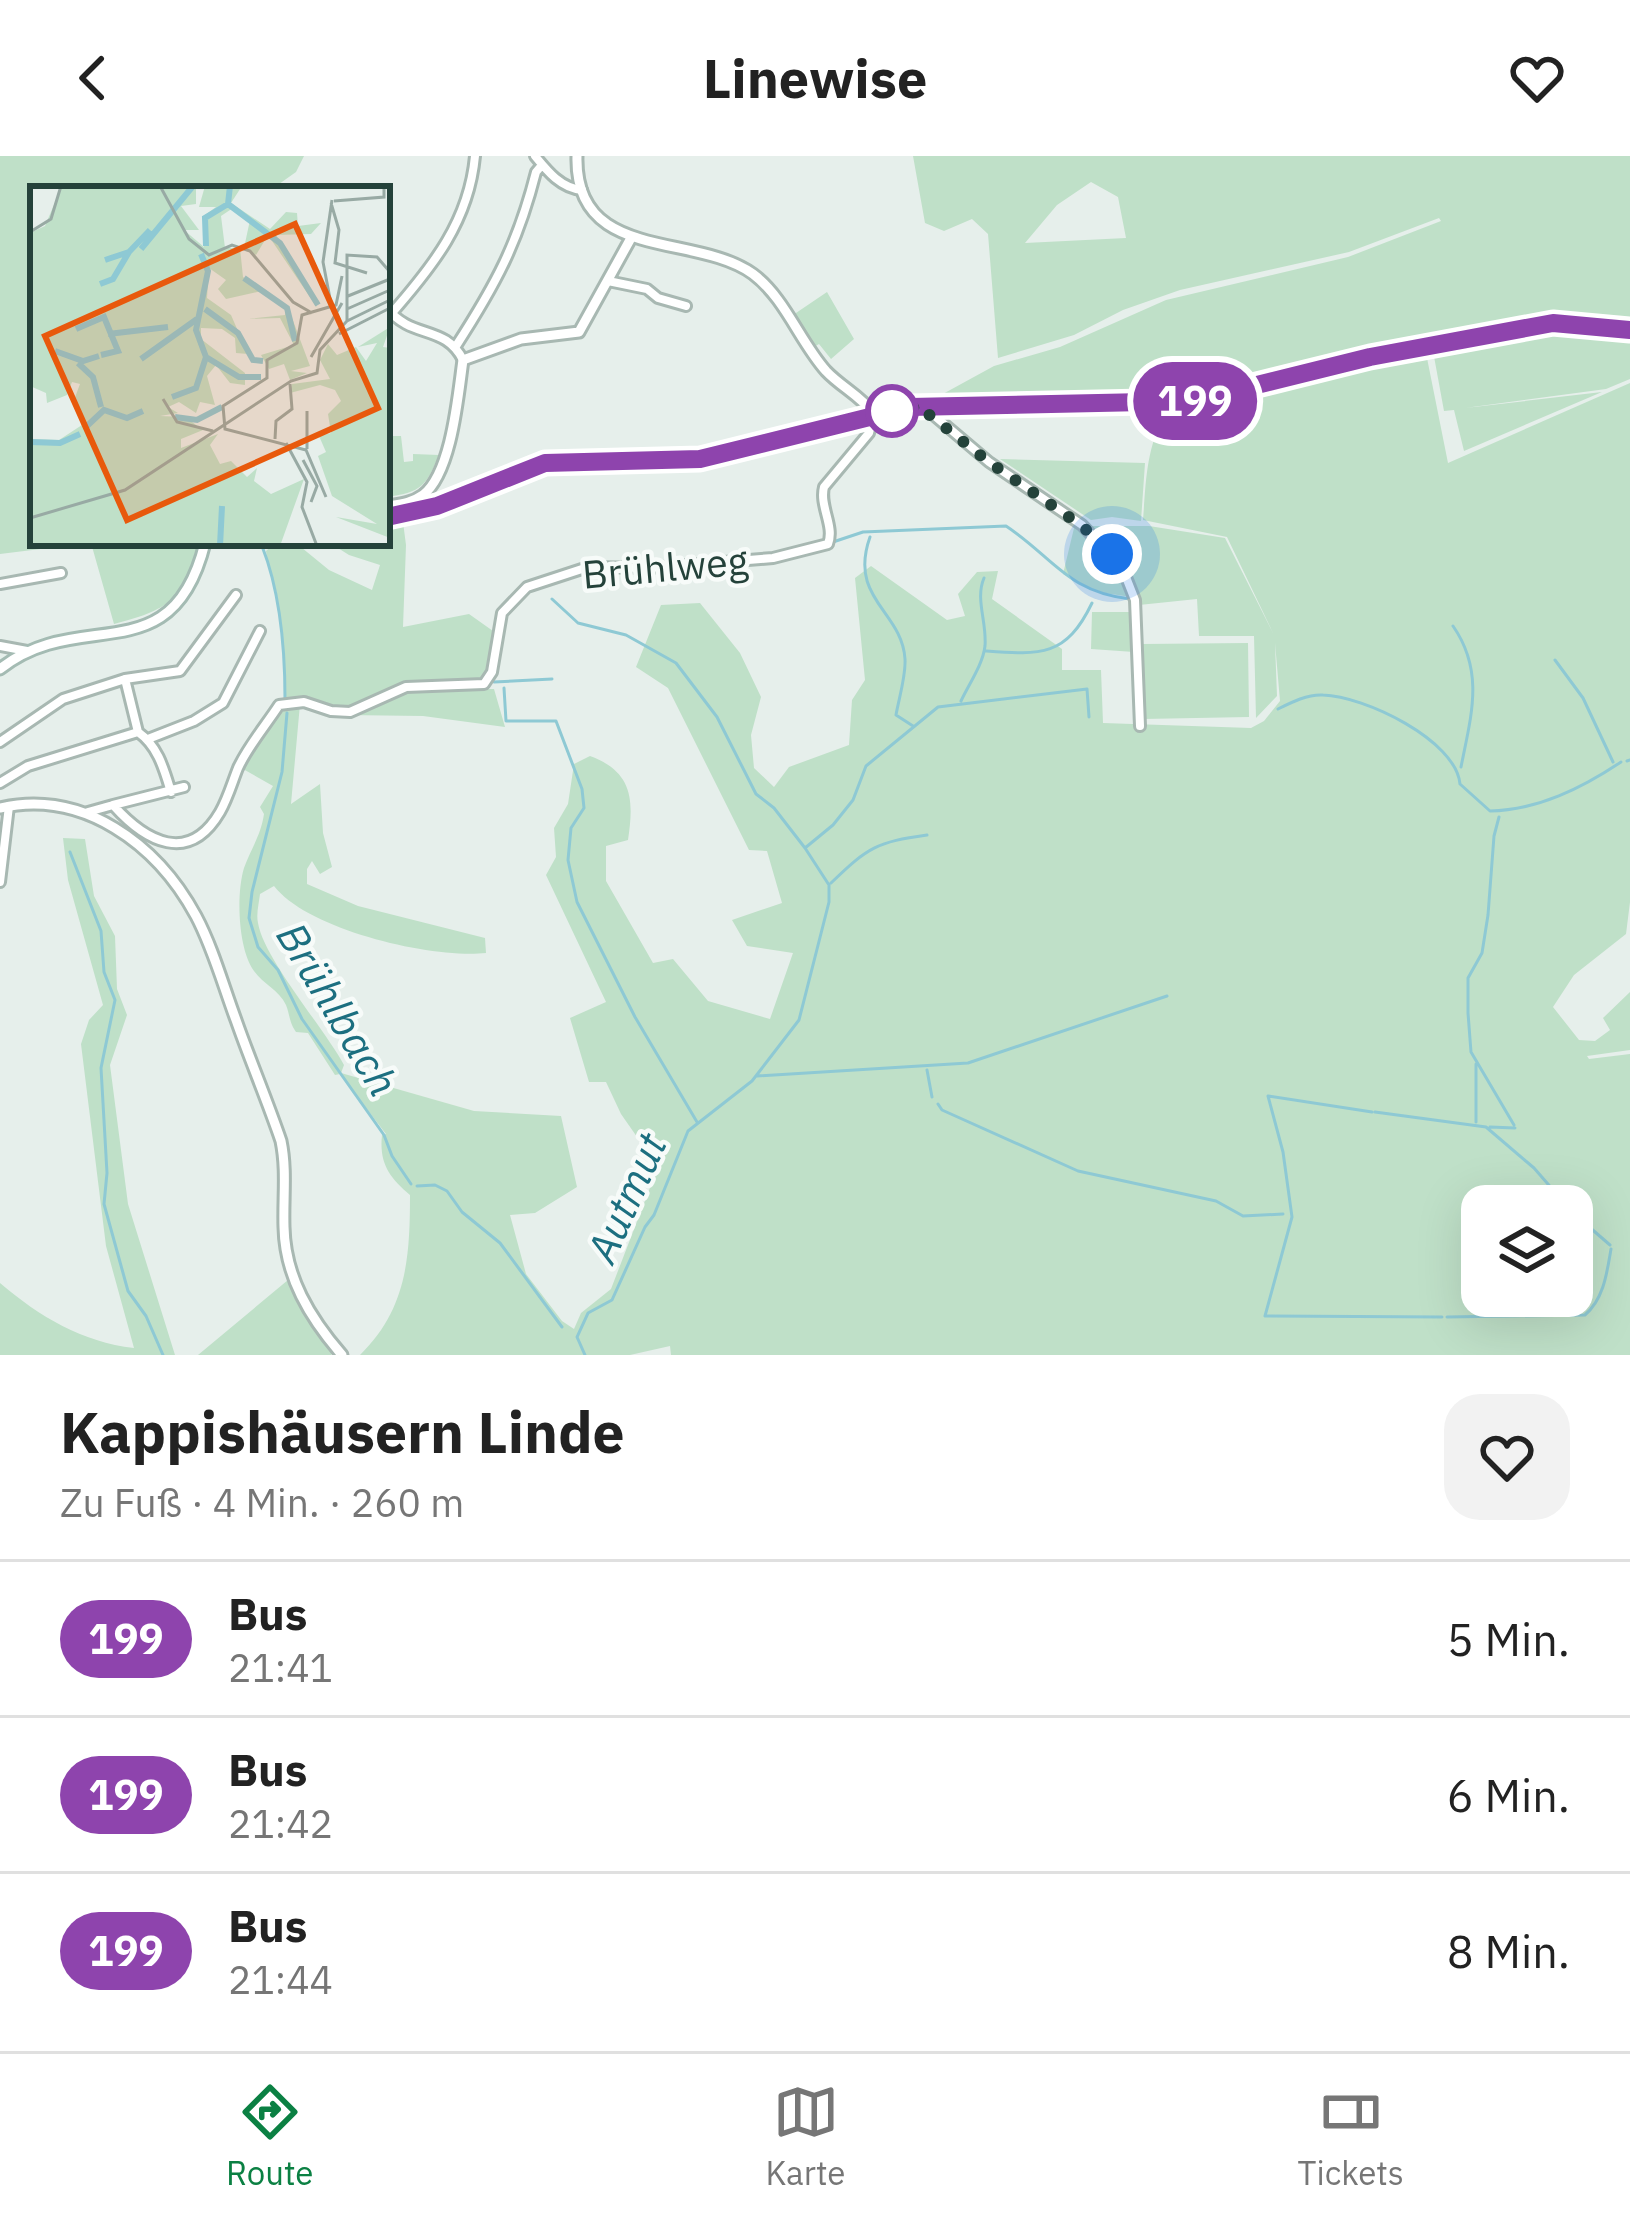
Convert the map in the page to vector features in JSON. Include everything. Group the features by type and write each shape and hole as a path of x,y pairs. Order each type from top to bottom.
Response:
{"street":[{"path":"390,310 429,271 455,230 468,198 475,156"},
{"path":"577,156 582,190 602,218 631,238 701,251 749,272 768,289 827,372 874,414"},
{"path":"456,346 521,231 538,160"},
{"path":"538,160 571,189 582,190"},
{"path":"463,360 520,340 579,332 631,238"},
{"path":"608,281 647,289 658,298 686,306"},
{"path":"390,312 405,328 437,334 456,346 463,360 444,455 427,491 408,503 390,506"},
{"path":"390,516 437,506 545,463 700,459 874,414 924,406 1192,401 1370,357 1553,323 1630,330"},
{"path":"924,406 989,462 1099,539 1122,567 1135,600 1140,726"},
{"name":"Brühlweg","path":"113,805 134,826 160,841 181,844 198,837 220,813 242,760 279,705 304,702 350,712 406,687 484,684 492,672 502,613 527,586 588,567 649,568 773,558 828,544 831,536 821,496 824,487 869,433 874,414"},
{"path":"0,669 28,652 137,627 170,614 193,585 205,546"},
{"path":"0,584 61,573"},
{"path":"0,742 63,699 125,679 180,671 236,595"},
{"path":"148,739 194,721 223,703 260,631"},
{"path":"0,646 28,652"},
{"path":"125,679 138,732 162,762 171,792"},
{"path":"0,783 28,766 138,732"},
{"path":"88,812 184,787"},
{"path":"0,882 5,807 50,803 88,812 142,849 167,875 195,914 281,1141 285,1249 295,1283 314,1319 342,1355"}],"green space":[{"path":"0,156 304,156 296,172 276,186 30,186 30,546 65,546 0,554"},
{"path":"913,156 1630,156 1630,324 1586,316 1546,316 1352,353 1183,395 930,401 994,366 1060,347 1166,300 1348,257 1441,221 1349,252 1180,290 1123,310 1074,335 998,358 988,234 972,219 944,231 925,223","holes":["1091,182 1118,197 1126,238 1025,243 1057,205"]},
{"path":"827,292 854,339 831,359 819,344 814,347 793,315"},
{"path":"1567,328 1630,334 1630,379 1606,389 1465,408 1602,392 1464,451 1454,410 1444,411 1433,351"},
{"path":"1426,353 1448,463 1630,383 1630,902 1626,934 1574,975 1553,1007 1579,1040 1595,1041 1610,1030 1603,1018 1630,992 1630,1050 1587,1056 1630,1054 1630,1355 671,1355 670,1346 630,1355 360,1355 388,1319 403,1281 410,1195 384,1162 381,1145 386,1134 340,1074 335,1075 308,1033 296,1032 283,1000 254,971 245,949 241,879 263,822 260,807 273,786 243,769 282,709 300,704 291,804 320,784 323,833 332,867 320,874 312,861 307,884 358,906 485,938 486,953 435,951 372,938 314,916 274,886 260,894 257,920 263,938 344,1065 341,1073 474,1111 561,1116 577,1187 535,1213 510,1215 526,1274 562,1321 574,1329 581,1313 611,1289 658,1167 621,1114 606,1082 589,1082 570,1018 606,1002 546,875 556,857 554,828 568,804 574,764 590,756 615,770 627,789 628,840 606,846 606,881 653,963 673,959 708,1001 770,1019 793,953 747,946 732,920 782,903 767,851 749,850 668,688 636,667 661,605 700,603 740,653 761,697 751,735 754,768 774,787 789,767 849,745 852,700 865,680 855,578 871,566 947,620 965,616 958,594 977,572 998,571 992,599 1062,649 1062,670 1101,670 1103,723 1251,728 1264,721 1280,701 1275,643 1277,696 1256,718 1254,636 1199,636 1197,599 1139,605 1122,561 1090,526 1149,526 1225,538 1274,635 1227,537 1143,520 1150,453 1165,415 1220,406"},
{"path":"390,436 401,436 404,462 413,461 413,454 439,455 421,486 390,496"},
{"path":"1000,459 1145,463 1141,521 1091,520"},
{"path":"403,522 406,545 403,627 469,614 493,631 490,670 484,682 403,683 349,709 285,699 280,617 266,551 272,546 300,546 329,570 372,590 380,565 335,546 390,546 390,524"},
{"path":"1075,524 1120,570 1131,597 1098,592 1063,574"},
{"path":"92,546 198,546 189,577 172,600 114,624"},
{"path":"1092,612 1133,612 1134,652 1091,649"},
{"path":"1248,643 1249,717 1143,719 1142,644"},
{"path":"408,689 494,689 505,727 423,716 345,715"},
{"path":"63,838 85,839 94,896 115,936 117,989 127,1015 110,1065 128,1204 175,1355 0,1355 0,1283 62,1326 134,1348 106,1246 81,1044 89,1020 103,1005 68,880"},
{"path":"288,1280 310,1321 334,1351 331,1355 198,1355"}],"waterway":[{"path":"833,542 863,532 1006,526 1075,581 1130,599"},
{"path":"870,537 866,575 902,643 905,659 896,715 913,726"},
{"path":"262,546 281,622 285,699 293,700"},
{"path":"961,701 984,653 984,578"},
{"path":"552,599 578,623 626,635 676,663 717,717 756,794 774,808 805,848"},
{"path":"986,651 1050,649 1072,634 1092,603"},
{"path":"1453,626 1472,677 1461,767"},
{"path":"1555,660 1583,698 1613,762"},
{"path":"494,682 552,679"},
{"path":"504,688 506,721 556,721 582,789 584,808 571,828 568,860 577,902 635,1017 697,1122"},
{"name":"Autmut","path":"585,1355 577,1337 588,1313 612,1300 688,1131 752,1081 799,1020 829,902 829,885 805,848 853,800 866,766 938,707 1087,689 1089,717"},
{"path":"1278,709 1323,695 1383,712 1443,752 1460,784 1490,811 1559,796 1621,762"},
{"name":"Brühlbach","path":"287,713 282,772 249,918 258,947 278,970 302,1019 384,1135 411,1184"},
{"path":"1499,817 1482,953 1468,978 1468,1013 1471,1052 1514,1125"},
{"path":"831,883 874,848 927,835"},
{"path":"70,852 101,931 104,972 115,1000 101,1068 107,1173 104,1204 128,1291 146,1316 163,1355"},
{"path":"757,1076 968,1063 1167,996"},
{"path":"1476,1064 1476,1122"},
{"path":"927,1070 932,1097"},
{"path":"1372,1112 1268,1096 1283,1152 1292,1217 1265,1316 1442,1317"},
{"path":"938,1104 942,1110 1078,1171 1216,1201 1243,1216 1283,1214"},
{"path":"1375,1112 1486,1127 1549,1185"},
{"path":"1490,1127 1515,1128"},
{"path":"417,1186 435,1185 447,1191 462,1212 500,1243 562,1327"},
{"path":"1593,1230 1610,1245"},
{"path":"1447,1317 1585,1315 1601,1293 1611,1249"}],"bus line":[{"name":"199","path":"390,517 437,506 545,463 700,459 910,407 1192,401 1370,357 1553,323 1630,330"}],"route":[{"path":"892,411 924,406 989,462 1082,526 1112,554"}]}
